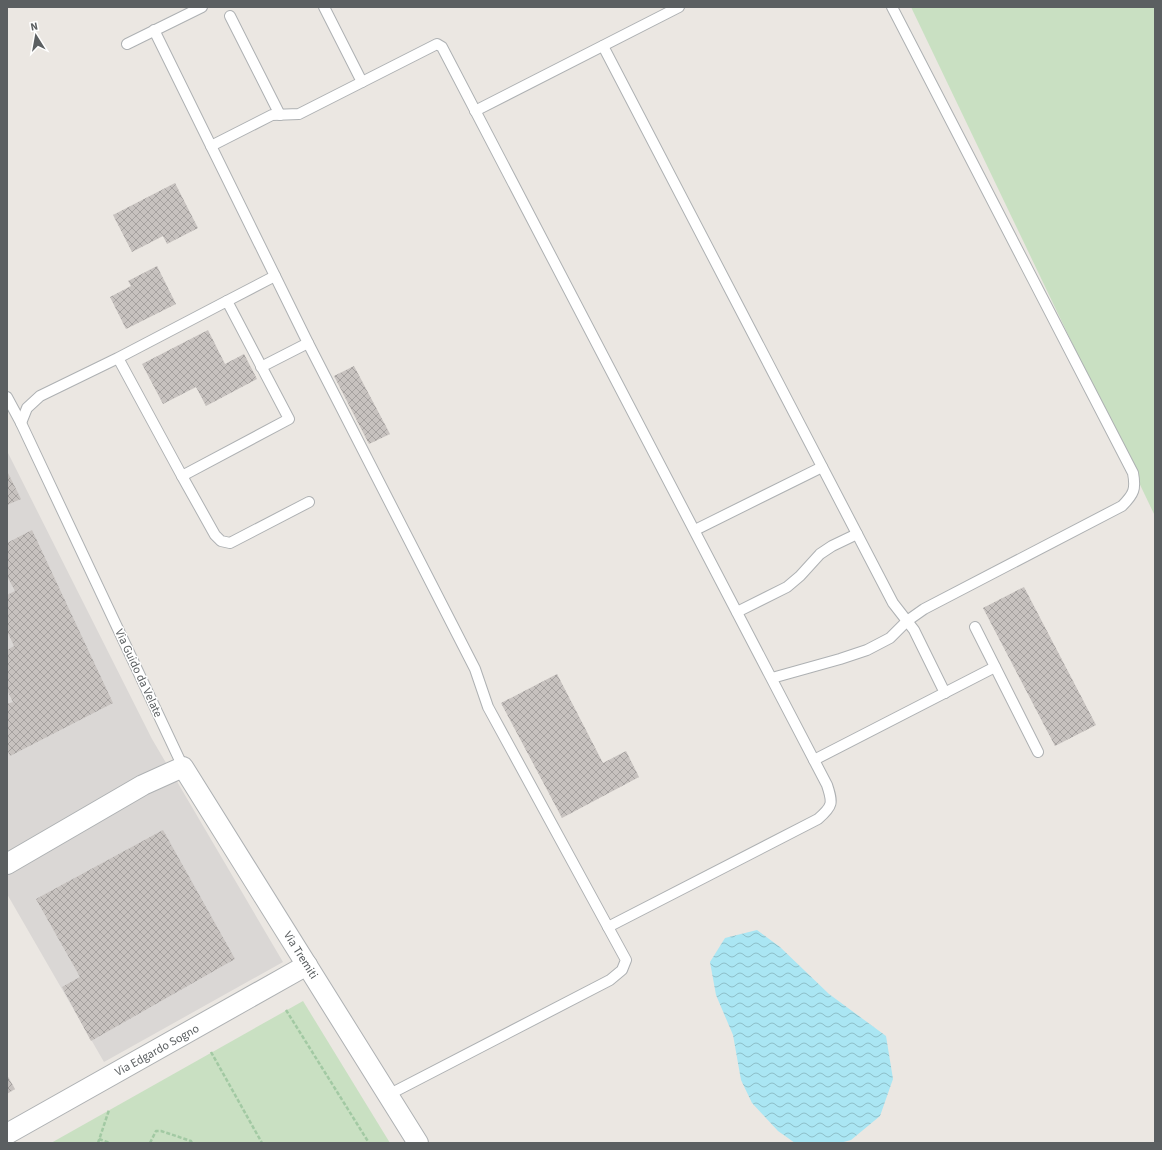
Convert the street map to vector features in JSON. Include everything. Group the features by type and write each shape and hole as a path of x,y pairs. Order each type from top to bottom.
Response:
{"street":[{"path":"7,864 143,785 183,767"},
{"name":"Via Tremiti","path":"183,767 418,1143"},
{"name":"Via Edgardo Sogno","path":"7,1134 308,965"}],"lane":[{"path":"127,44 202,7"},
{"path":"324,7 362,82"},
{"path":"476,111 679,7"},
{"path":"772,678 867,650 890,638 907,621 924,609 1122,506 1131,497 1135,485 1133,473 892,7"},
{"path":"230,16 280,115"},
{"path":"154,30 308,343 475,669 488,707 626,960 622,970 610,980 388,1095"},
{"path":"211,146 272,116 299,114 437,44 442,46 827,785 832,799 829,809 818,819 608,927"},
{"path":"603,46 893,603 914,630 945,693"},
{"path":"21,423 27,408 40,396 118,358 275,276"},
{"path":"182,476 289,419 227,301"},
{"path":"261,367 308,343"},
{"path":"118,358 215,535 221,541 230,543 309,502"},
{"name":"Via Guido da Velate","path":"7,397 21,423 183,767"},
{"path":"695,530 822,467"},
{"path":"737,612 786,587 800,576 820,554 832,546 857,534"},
{"path":"975,628 1038,752"},
{"path":"814,760 995,667"}],"path":[{"path":"286,1010 368,1143"},
{"path":"211,1052 262,1143"},
{"path":"98,1143 109,1110"},
{"path":"150,1143 156,1131 161,1130 191,1141 192,1143"},
{"path":"99,1139 110,1143"}],"shaded area":[{"path":"7,451 152,739 283,962 104,1062 7,894"}],"green space":[{"path":"911,7 1155,7 1155,516"},
{"path":"303,1001 390,1143 51,1143"}],"water":[{"path":"757,930 780,947 829,994 886,1036 893,1079 880,1116 851,1140 840,1143 795,1143 778,1131 752,1103 741,1080 733,1035 716,995 710,962 725,938"}],"building":[{"path":"175,183 198,228 167,244 163,236 132,252 113,215"},
{"path":"157,266 176,304 126,329 110,297 131,286 128,281"},
{"path":"208,330 225,364 244,354 257,379 206,406 196,387 163,404 142,364"},
{"path":"354,366 390,434 369,444 334,376"},
{"path":"7,471 21,499 7,505"},
{"path":"32,530 113,703 10,756 7,749 7,704 13,702 7,690 7,650 14,646 7,631 7,595 15,591 7,576 7,543"},
{"path":"1024,587 1096,725 1055,746 983,608"},
{"path":"557,674 603,763 626,751 639,777 562,818 501,703"},
{"path":"163,830 235,959 91,1041 62,987 80,977 36,899"},
{"path":"7,1075 15,1089 7,1094"}]}
